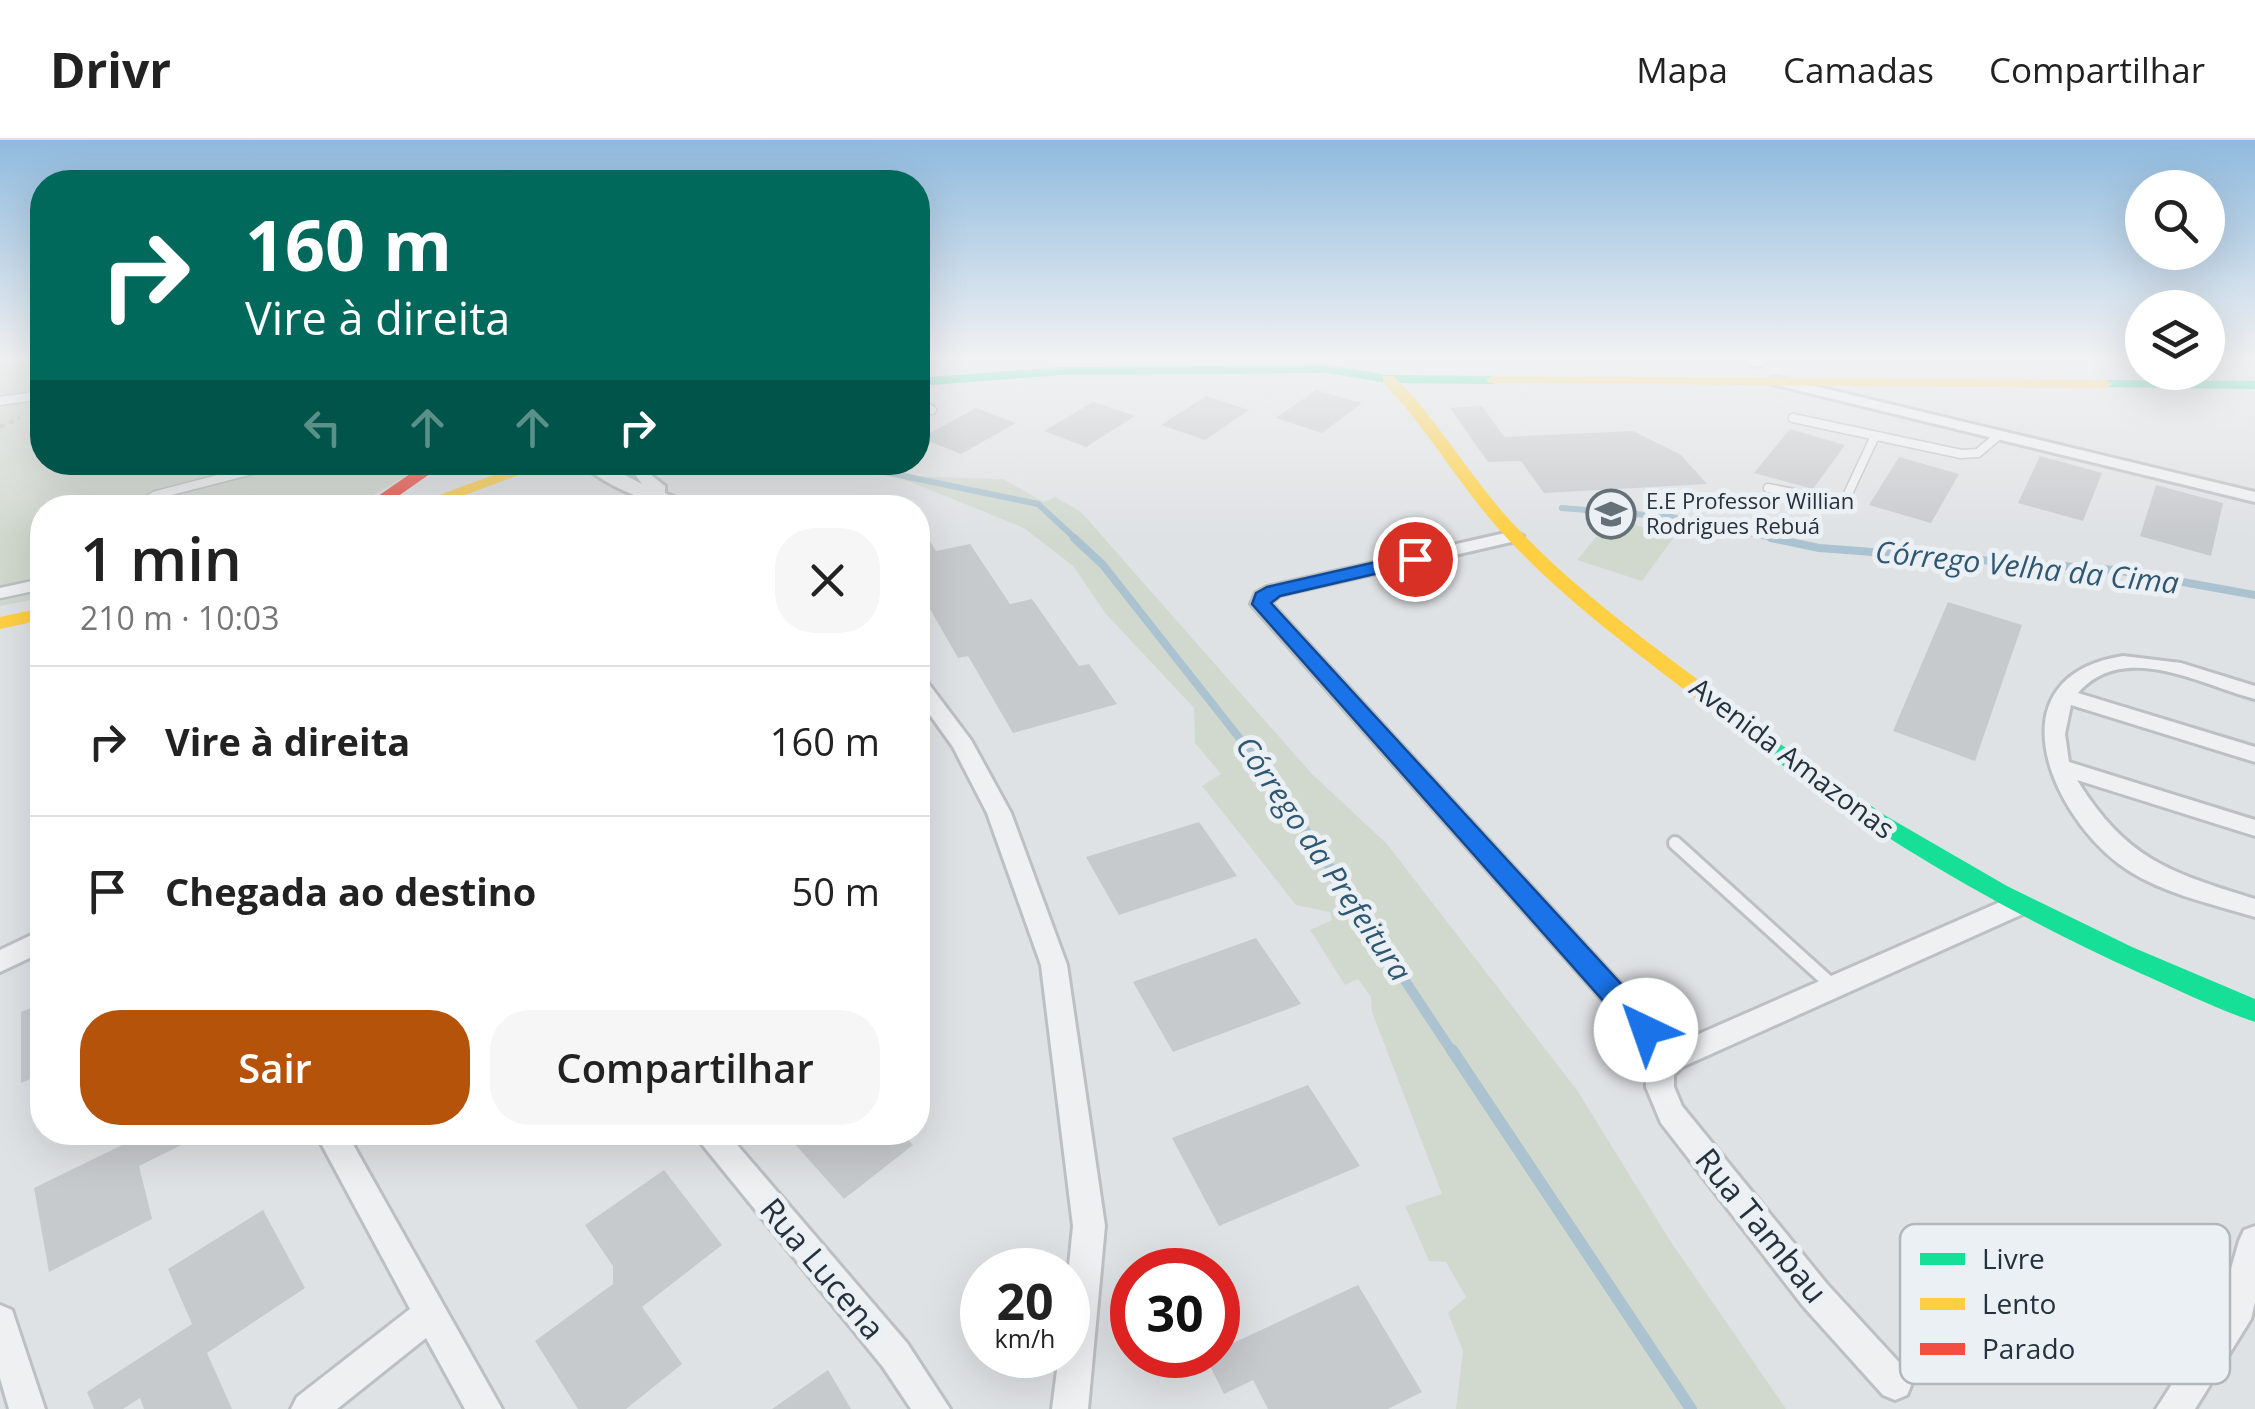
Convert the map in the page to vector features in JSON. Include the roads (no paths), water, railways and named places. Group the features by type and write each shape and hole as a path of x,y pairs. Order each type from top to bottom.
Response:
{"main road":[{"name":"Avenida Amazonas","path":"1423,417 1448,455 1514,536 1592,606 1848,805 1912,847 2016,906 2255,1011"},
{"path":"394,495 422,475"},
{"path":"446,475 481,484"},
{"path":"449,495 508,475"},
{"path":"0,610 30,604"},
{"path":"0,623 30,617"}],"street":[{"path":"1934,417 2255,497"},
{"path":"609,475 660,495"},
{"path":"642,475 666,495"},
{"path":"1514,536 1274,591 1263,597 1261,604 1672,1058 2016,906"},
{"path":"2255,693 2162,666 2104,665 2082,674 2064,696 2055,726 2058,766 2115,846 2173,881 2255,908"},
{"path":"2064,696 2255,755"},
{"path":"930,700 963,745 998,813 1054,965 1088,1226 1070,1409"},
{"path":"2058,766 2255,828"},
{"path":"0,962 30,946"},
{"name":"Rua Tambau","path":"1672,1058 1660,1070 1660,1086 1671,1114 1815,1295 1895,1382"},
{"path":"337,1145 484,1409"},
{"name":"Rua Lucena","path":"718,1145 895,1354 932,1409"},
{"path":"2230,1325 2255,1241"},
{"path":"310,1409 432,1313"},
{"path":"0,1322 27,1409"},
{"path":"2174,1409 2191,1384"}],"lane":[{"path":"1793,418 1967,455 1978,453 1999,436"},
{"path":"1768,488 1834,501 1846,498 1875,436"},
{"path":"141,495 208,475"},
{"path":"156,495 234,475"},
{"path":"0,589 30,583"},
{"path":"1675,843 1834,987"}],"waterway":[{"name":"Córrego da Prefeitura","path":"899,475 1038,504 1077,540"},
{"name":"Córrego Velha da Cima","path":"1562,508 1671,517 1783,540"},
{"name":"Córrego da Prefeitura","path":"1074,538 1103,565 1263,768"},
{"name":"Córrego Velha da Cima","path":"1771,538 1819,548 2116,570 2255,595"},
{"name":"Córrego da Prefeitura","path":"1262,765 1453,1053"},
{"name":"Córrego da Prefeitura","path":"1452,1050 1691,1409"}],"place":[{"name":"E.E Professor Willian Rodrigues Rebuá","path":"1611,514"}]}
